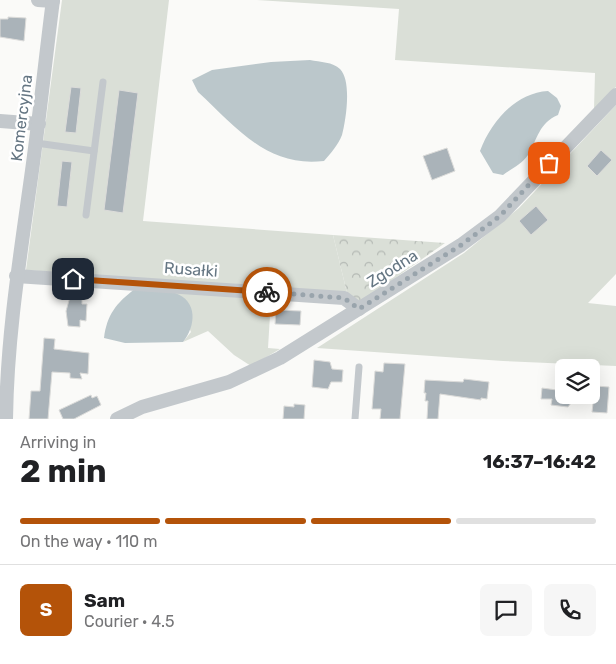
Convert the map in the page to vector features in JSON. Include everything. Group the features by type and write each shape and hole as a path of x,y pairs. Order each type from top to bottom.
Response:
{"street":[{"path":"38,0 53,1"},
{"name":"Komercyjna","path":"6,419 3,378 36,143 53,1"},
{"name":"Zgodna","path":"117,419 142,407 251,374 280,358 461,245 500,216 616,95"},
{"path":"0,121 38,124"},
{"name":"Rusałki","path":"16,276 344,298 359,309"}],"lane":[{"path":"86,215 103,82"},
{"path":"36,143 94,151"},
{"path":"355,419 359,367"}],"green space":[{"path":"62,0 169,0 143,221 333,235 347,293 26,270"},
{"path":"257,0 616,0 616,87 594,109 595,73 395,60 399,9"},
{"path":"616,105 616,274 588,303 616,306 616,366 600,365 600,359 555,359 555,363 317,348 464,253 519,208"},
{"path":"333,235 445,243 361,302 347,293"},
{"path":"174,292 271,299 268,348 280,349 251,366 234,355 208,331 183,342 191,332"}],"shaded area":[{"path":"310,60 334,65 340,69 346,82 346,111 342,135 324,161 304,161 286,158 254,142 198,92 192,80 212,70 271,62"},
{"path":"548,91 557,98 561,106 558,115 543,127 523,161 503,175 493,173 480,151 491,130 515,103 536,93"},
{"path":"135,289 175,293 188,302 193,314 192,322 183,342 125,343 104,338 107,323 113,310"}],"building":[{"path":"8,17 26,18 24,41 0,37 0,19 8,19"},
{"path":"71,87 81,88 76,133 65,132"},
{"path":"119,90 138,93 123,213 104,210"},
{"path":"447,148 455,171 432,180 423,156"},
{"path":"601,150 612,160 597,176 587,166"},
{"path":"62,161 72,162 67,207 57,206"},
{"path":"536,206 548,220 531,235 519,221"},
{"path":"70,297 82,298 82,304 87,304 86,321 80,320 80,327 68,326 66,311"},
{"path":"276,310 301,311 300,325 275,324"},
{"path":"44,338 55,339 54,349 89,353 88,374 80,373 82,379 70,378 70,373 52,372 48,419 29,419 31,391 40,391"},
{"path":"314,360 330,362 332,369 343,370 342,382 331,382 328,389 312,387"},
{"path":"384,363 405,364 400,419 380,419 381,409 372,409 375,371 383,372"},
{"path":"464,379 489,382 487,399 481,398 481,400 440,394 438,419 427,419 428,401 425,401 425,380 463,382"},
{"path":"600,386 609,387 607,413 592,412 593,404 600,404"},
{"path":"542,388 555,390 555,404 570,404 568,407 551,405 552,399 541,399"},
{"path":"91,395 92,398 97,396 101,405 74,419 63,419 59,410"},
{"path":"294,404 305,405 304,419 283,419 284,406 294,407"}],"way so far":[{"path":"267,292 344,298 359,309 461,245 500,216 549,163"}],"route":[{"path":"73,279 267,292"}]}
